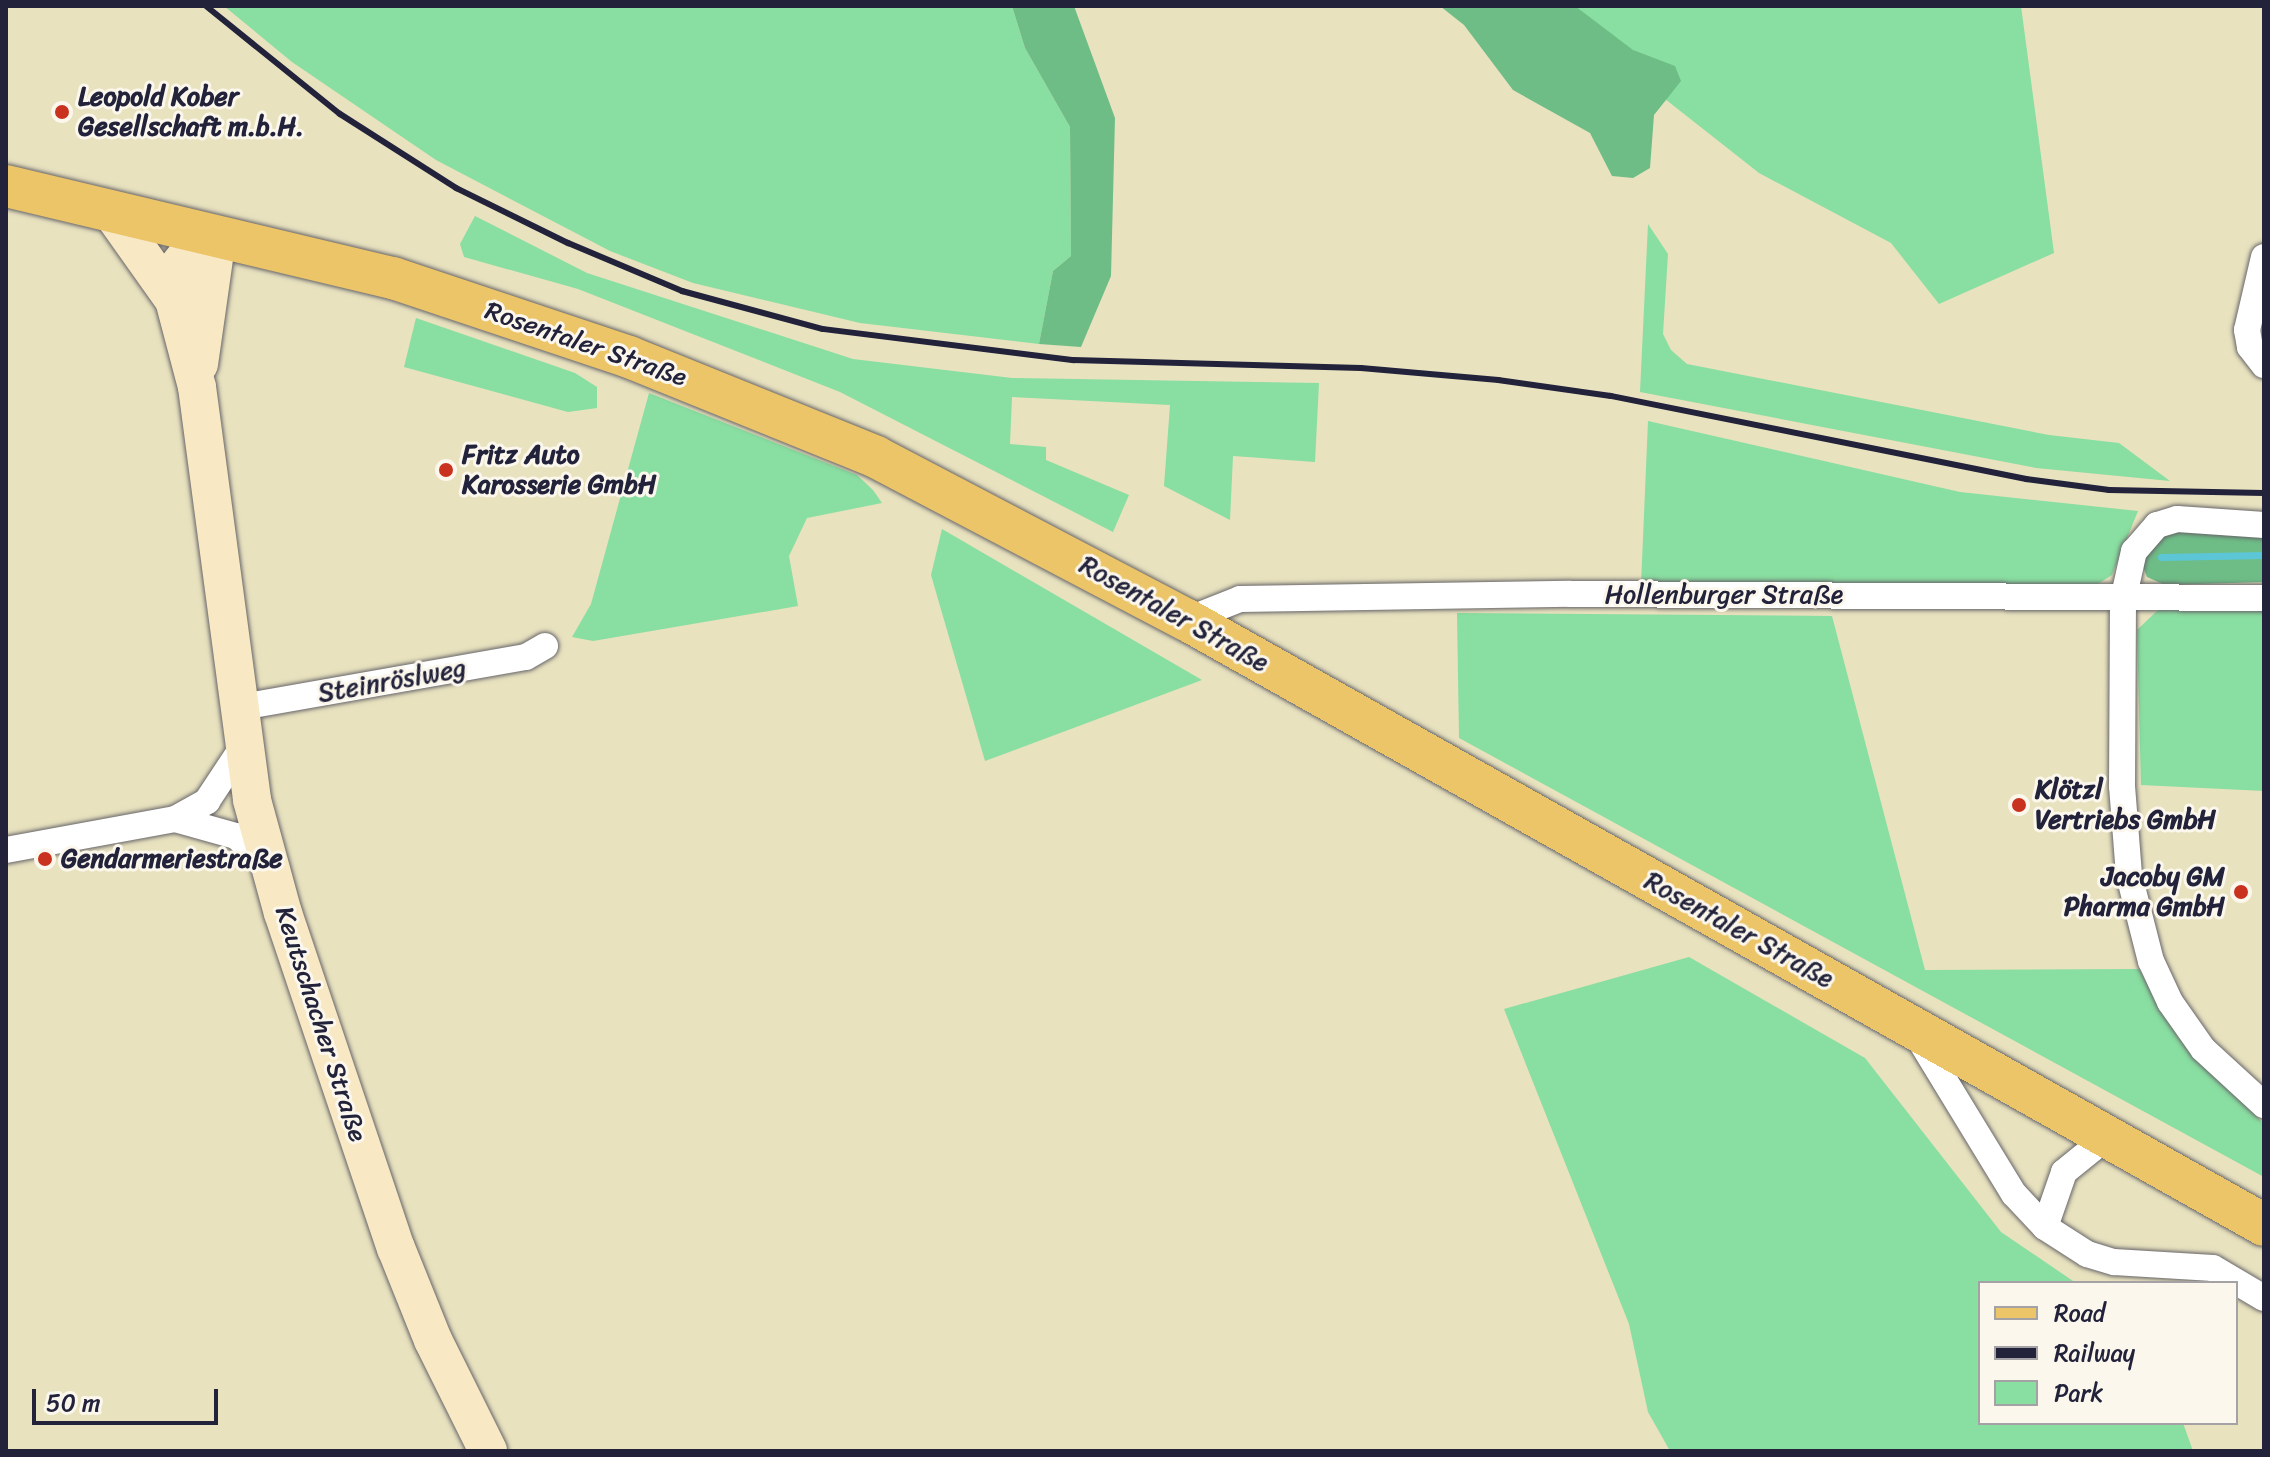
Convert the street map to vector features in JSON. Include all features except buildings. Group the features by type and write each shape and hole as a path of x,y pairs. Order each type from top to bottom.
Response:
{"main road":[{"name":"Rosentaler Straße","path":"6,186 393,278 748,402 929,484 1187,620 2264,1225"},
{"path":"110,210 174,300 197,387"},
{"path":"174,300 180,264 193,247 217,237"},
{"path":"197,387 217,237"},
{"name":"Keutschacher Straße","path":"197,387 236,708 252,800 271,868 396,1248 433,1340 488,1451"}],"street":[{"path":"2264,257 2247,330 2250,347 2264,365"},
{"path":"2264,525 2177,519 2157,525 2134,551 2123,600 2122,786 2138,922 2170,1002 2203,1049 2264,1105"},
{"name":"Hollenburger Straße","path":"1187,620 1240,599 1584,594 2123,600 2264,598"},
{"name":"Steinröslweg","path":"236,708 526,657 545,646"},
{"path":"193,815 242,748"},
{"path":"6,850 193,815 240,816 252,800"},
{"path":"193,815 236,836 271,868"},
{"path":"1912,1027 2014,1194 2045,1227 2087,1254 2114,1262 2213,1268 2235,1281"},
{"path":"2045,1227 2064,1172 2107,1137"},
{"path":"2238,1283 2264,1298"}],"green space":[{"path":"224,6 1012,6 1025,48 1070,127 1071,256 1053,271 1039,344 860,323 693,283 610,251 436,160 292,62"},
{"path":"1012,6 1074,6 1115,118 1111,276 1081,347 1039,344 1053,271 1071,256 1070,127 1025,48"},
{"path":"1440,6 1575,6 1633,50 1675,66 1681,81 1654,115 1650,168 1633,178 1612,176 1590,133 1513,90 1464,25"},
{"path":"1547,6 2021,6 2054,253 1939,304 1891,243 1759,173"},
{"path":"475,216 587,273 853,359 1012,378 1319,383 1315,462 1233,456 1230,520 1164,486 1170,405 1012,397 1010,444 1046,447 1046,460 1129,495 1113,532 840,392 578,289 464,257 460,244"},
{"path":"1648,224 1668,254 1663,334 1671,350 1687,364 2049,435 2119,443 2170,481 2036,468 1640,392"},
{"path":"416,318 575,373 597,387 597,408 568,412 404,367"},
{"path":"649,393 857,475 873,490 882,503 807,518 789,556 798,606 593,641 572,637 591,604"},
{"path":"1648,421 1960,492 2138,511 2112,575 2096,585 1641,585"},
{"path":"942,529 1202,680 985,761 931,575"},
{"path":"2167,530 2264,534 2264,582 2165,585 2147,577 2142,564 2147,546"},
{"path":"2264,608 2264,791 2141,785 2137,630 2159,609"},
{"path":"1457,613 1832,616 1925,970 2139,969 2178,1037 2264,1124 2264,1177 1459,738"},
{"path":"1689,957 1865,1058 2001,1232 2073,1281 1978,1281 1978,1425 2184,1425 2193,1451 1670,1451 1648,1412 1629,1324 1504,1009"}],"waterway":[{"path":"2161,557 2264,555"}],"railway":[{"path":"206,6 340,114 456,188 568,243 682,291 823,329 1073,360 1361,368 1498,380 1611,396 2026,479 2109,490 2264,493"}],"place":[{"name":"Leopold Kober Gesellschaft m.b.H.","path":"62,112"},
{"name":"Fritz Auto Karosserie GmbH","path":"446,470"},
{"name":"Klötzl Vertriebs GmbH","path":"2019,805"},
{"name":"Gendarmeriestraße","path":"45,859"},
{"name":"Jacoby GM Pharma GmbH","path":"2241,892"}]}
